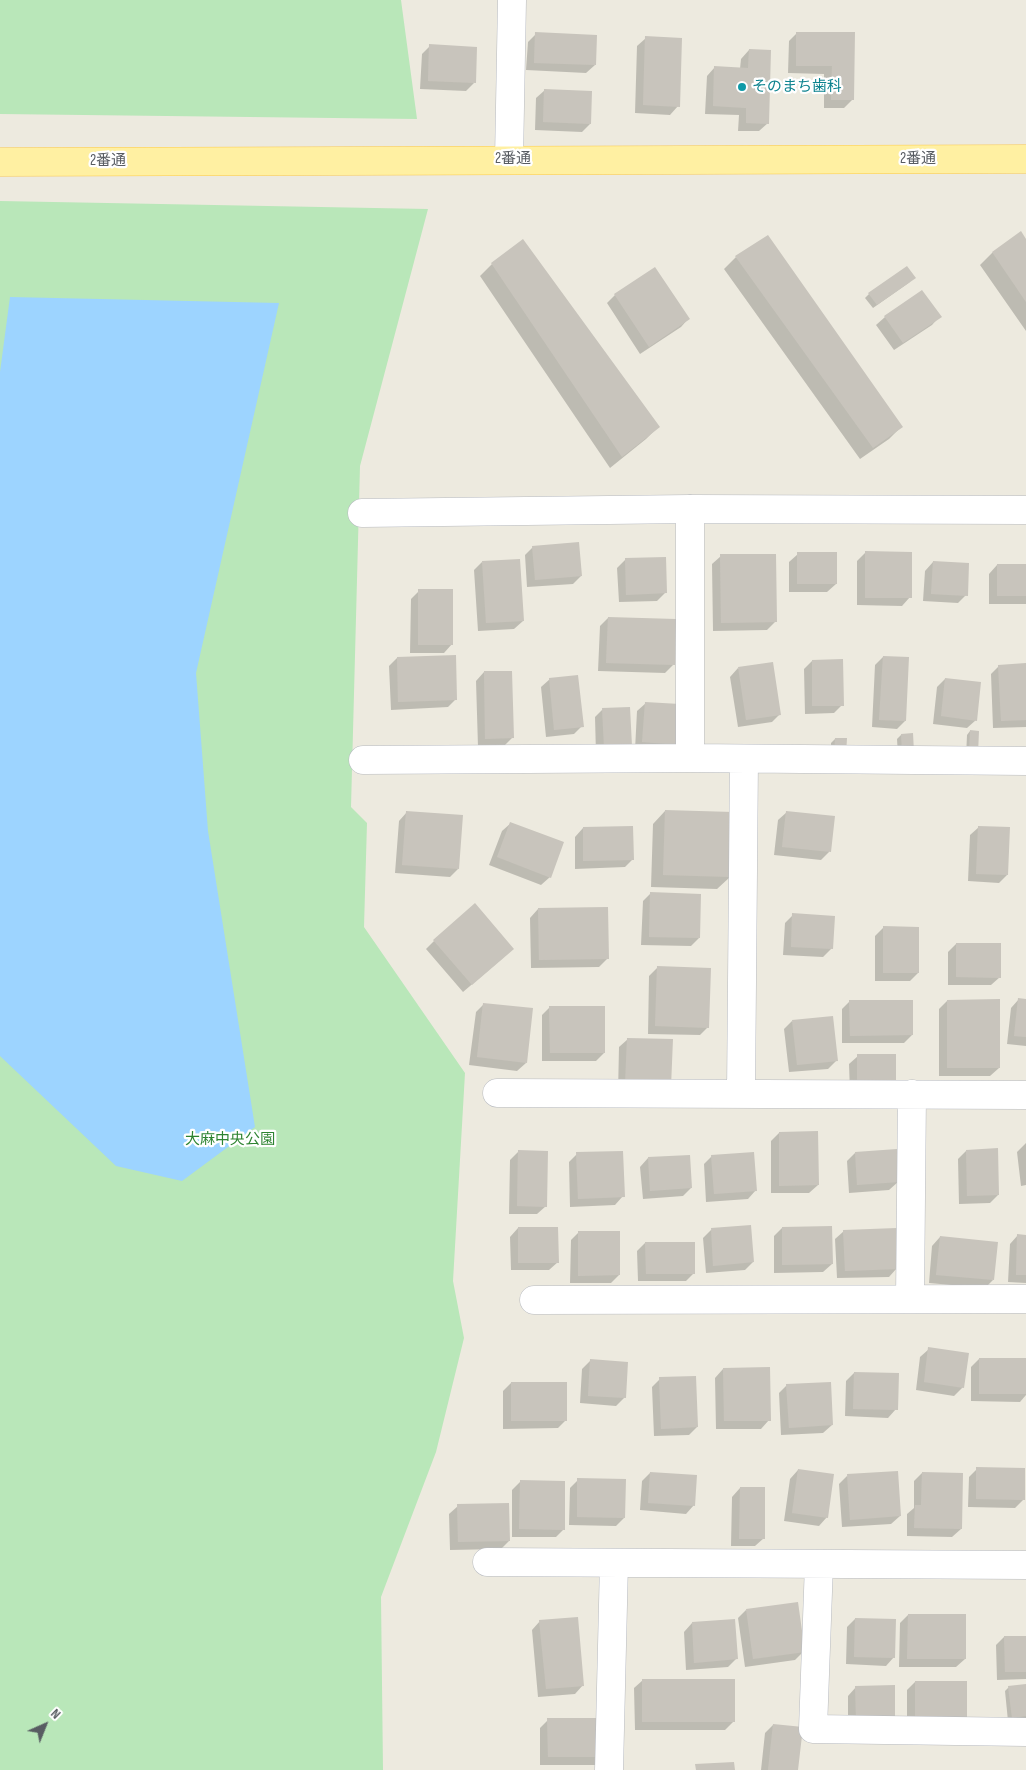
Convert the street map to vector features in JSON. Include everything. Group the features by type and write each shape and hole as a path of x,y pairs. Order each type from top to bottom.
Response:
{"main road":[{"name":"2番通","path":"0,162 509,159 1026,159"}],"street":[{"path":"509,159 512,0"},
{"path":"690,509 690,758"},
{"path":"362,513 690,509 1026,510"},
{"path":"363,760 690,758 1026,761"},
{"path":"741,1093 744,759"},
{"path":"497,1092 1026,1095"},
{"path":"910,1299 912,1094"},
{"path":"534,1300 1026,1299"},
{"path":"487,1562 1026,1565"},
{"path":"609,1770 614,1563"},
{"path":"819,1564 813,1729 1026,1732"}],"green space":[{"path":"0,0 401,0 417,119 0,114"},
{"name":"大麻中央公園","path":"0,201 428,209 360,466 351,807 367,823 364,927 465,1073 453,1281 464,1338 436,1452 381,1597 383,1770 0,1770"}],"water":[{"path":"10,297 279,303 196,673 208,831 255,1127 182,1181 116,1166 0,1056 0,372"}],"building":[{"path":"535,32 597,35 596,65 534,63"},
{"path":"796,32 855,32 854,100 831,100 832,66 796,66"},
{"path":"645,36 682,38 680,107 643,105"},
{"path":"429,44 477,47 476,83 428,81"},
{"name":"そのまち歯科","path":"749,49 771,50 769,124 746,123 746,108 713,106 714,66 748,68"},
{"path":"544,89 592,91 591,124 543,122"},
{"path":"1021,231 1026,239 1026,302 992,252"},
{"path":"768,235 903,427 873,448 735,256"},
{"path":"523,239 660,427 622,457 491,263"},
{"path":"907,266 916,278 877,305 868,293"},
{"path":"655,267 690,319 649,347 614,294"},
{"path":"922,290 942,317 903,343 884,316"},
{"path":"579,542 582,576 535,580 532,546"},
{"path":"865,551 912,552 912,598 865,598"},
{"path":"797,552 837,552 837,584 797,584"},
{"path":"720,554 776,554 777,622 721,623"},
{"path":"666,557 667,593 626,595 625,558"},
{"path":"520,559 524,621 486,623 482,561"},
{"path":"933,561 969,563 968,596 931,594"},
{"path":"997,564 1026,564 1026,596 997,596"},
{"path":"418,589 453,589 453,645 418,645"},
{"path":"608,617 676,619 675,665 606,663"},
{"path":"456,655 457,700 398,702 397,657"},
{"path":"883,656 909,657 906,721 879,720"},
{"path":"843,659 844,706 812,706 812,660"},
{"path":"773,662 781,715 746,720 738,667"},
{"path":"1026,663 1026,720 1001,721 998,665"},
{"path":"484,671 512,671 514,738 485,739"},
{"path":"578,675 584,727 554,730 549,678"},
{"path":"945,678 981,682 977,721 941,716"},
{"path":"645,702 680,704 678,745 642,742"},
{"path":"630,707 632,746 604,747 602,708"},
{"path":"970,730 979,731 978,754 969,754"},
{"path":"913,733 914,752 902,752 901,734"},
{"path":"835,738 847,738 846,756 834,755"},
{"path":"665,810 733,812 731,877 663,875"},
{"path":"406,811 463,815 459,869 402,865"},
{"path":"786,811 835,816 831,852 782,847"},
{"path":"510,822 564,842 551,878 497,857"},
{"path":"633,826 634,860 583,861 583,827"},
{"path":"978,826 1010,827 1008,875 976,874"},
{"path":"650,892 701,894 700,938 649,937"},
{"path":"475,903 514,949 472,985 433,940"},
{"path":"608,907 609,959 539,960 538,908"},
{"path":"792,913 835,916 833,949 791,947"},
{"path":"883,926 919,927 919,973 883,973"},
{"path":"956,943 1001,943 1001,978 956,977"},
{"path":"657,966 711,968 709,1028 655,1026"},
{"path":"1018,998 1026,999 1026,1037 1014,1036"},
{"path":"1000,999 1000,1068 947,1068 947,1000"},
{"path":"849,1000 913,1000 913,1035 850,1036"},
{"path":"483,1003 533,1008 527,1063 477,1057"},
{"path":"549,1006 605,1006 605,1053 550,1053"},
{"path":"833,1016 838,1061 797,1065 792,1020"},
{"path":"627,1038 673,1039 671,1087 625,1085"},
{"path":"857,1054 896,1054 896,1085 857,1085"},
{"path":"818,1131 819,1185 779,1186 779,1132"},
{"path":"998,1148 999,1195 967,1196 966,1150"},
{"path":"897,1149 899,1182 857,1185 855,1152"},
{"path":"518,1150 548,1151 547,1207 517,1206"},
{"path":"623,1151 625,1197 578,1199 576,1152"},
{"path":"754,1152 757,1191 714,1194 711,1155"},
{"path":"690,1155 692,1188 650,1191 648,1157"},
{"path":"751,1225 754,1262 713,1266 711,1228"},
{"path":"832,1226 833,1264 782,1265 782,1227"},
{"path":"518,1227 558,1227 559,1263 518,1263"},
{"path":"897,1228 898,1269 845,1271 843,1230"},
{"path":"578,1231 620,1231 620,1275 578,1276"},
{"path":"1017,1234 1026,1235 1026,1275 1016,1275"},
{"path":"940,1236 998,1242 994,1280 936,1275"},
{"path":"645,1242 695,1242 695,1274 646,1274"},
{"path":"928,1347 969,1353 964,1388 924,1382"},
{"path":"979,1358 1026,1358 1026,1394 979,1394"},
{"path":"590,1359 628,1362 626,1398 588,1396"},
{"path":"770,1367 771,1421 724,1421 723,1368"},
{"path":"854,1372 899,1373 898,1410 853,1409"},
{"path":"696,1376 698,1427 661,1429 659,1377"},
{"path":"511,1382 567,1382 567,1421 511,1421"},
{"path":"831,1382 833,1425 789,1428 786,1384"},
{"path":"976,1467 1025,1468 1025,1500 976,1499"},
{"path":"798,1469 834,1474 828,1518 792,1513"},
{"path":"898,1471 901,1516 850,1520 847,1474"},
{"path":"650,1472 697,1475 695,1506 648,1503"},
{"path":"922,1472 963,1473 962,1529 914,1528 915,1505 921,1505"},
{"path":"577,1478 626,1479 625,1518 577,1517"},
{"path":"520,1480 565,1481 565,1530 519,1529"},
{"path":"740,1487 765,1487 765,1539 739,1539"},
{"path":"509,1503 510,1541 458,1542 457,1504"},
{"path":"798,1602 805,1652 753,1659 746,1609"},
{"path":"908,1614 966,1614 966,1659 907,1659"},
{"path":"578,1617 584,1686 546,1689 539,1620"},
{"path":"855,1618 896,1619 895,1658 854,1657"},
{"path":"735,1619 738,1659 694,1663 692,1622"},
{"path":"1004,1636 1026,1636 1026,1672 1005,1672"},
{"path":"642,1679 735,1679 735,1722 642,1722"},
{"path":"915,1681 967,1681 967,1719 915,1718"},
{"path":"1026,1684 1026,1716 1012,1718 1008,1686"},
{"path":"895,1685 895,1718 856,1719 855,1686"},
{"path":"547,1718 604,1718 604,1757 548,1757"},
{"path":"773,1724 803,1727 798,1770 768,1770"},
{"path":"734,1762 735,1770 696,1770 695,1764"}],"place":[{"name":"そのまち歯科","path":"742,87"}]}
